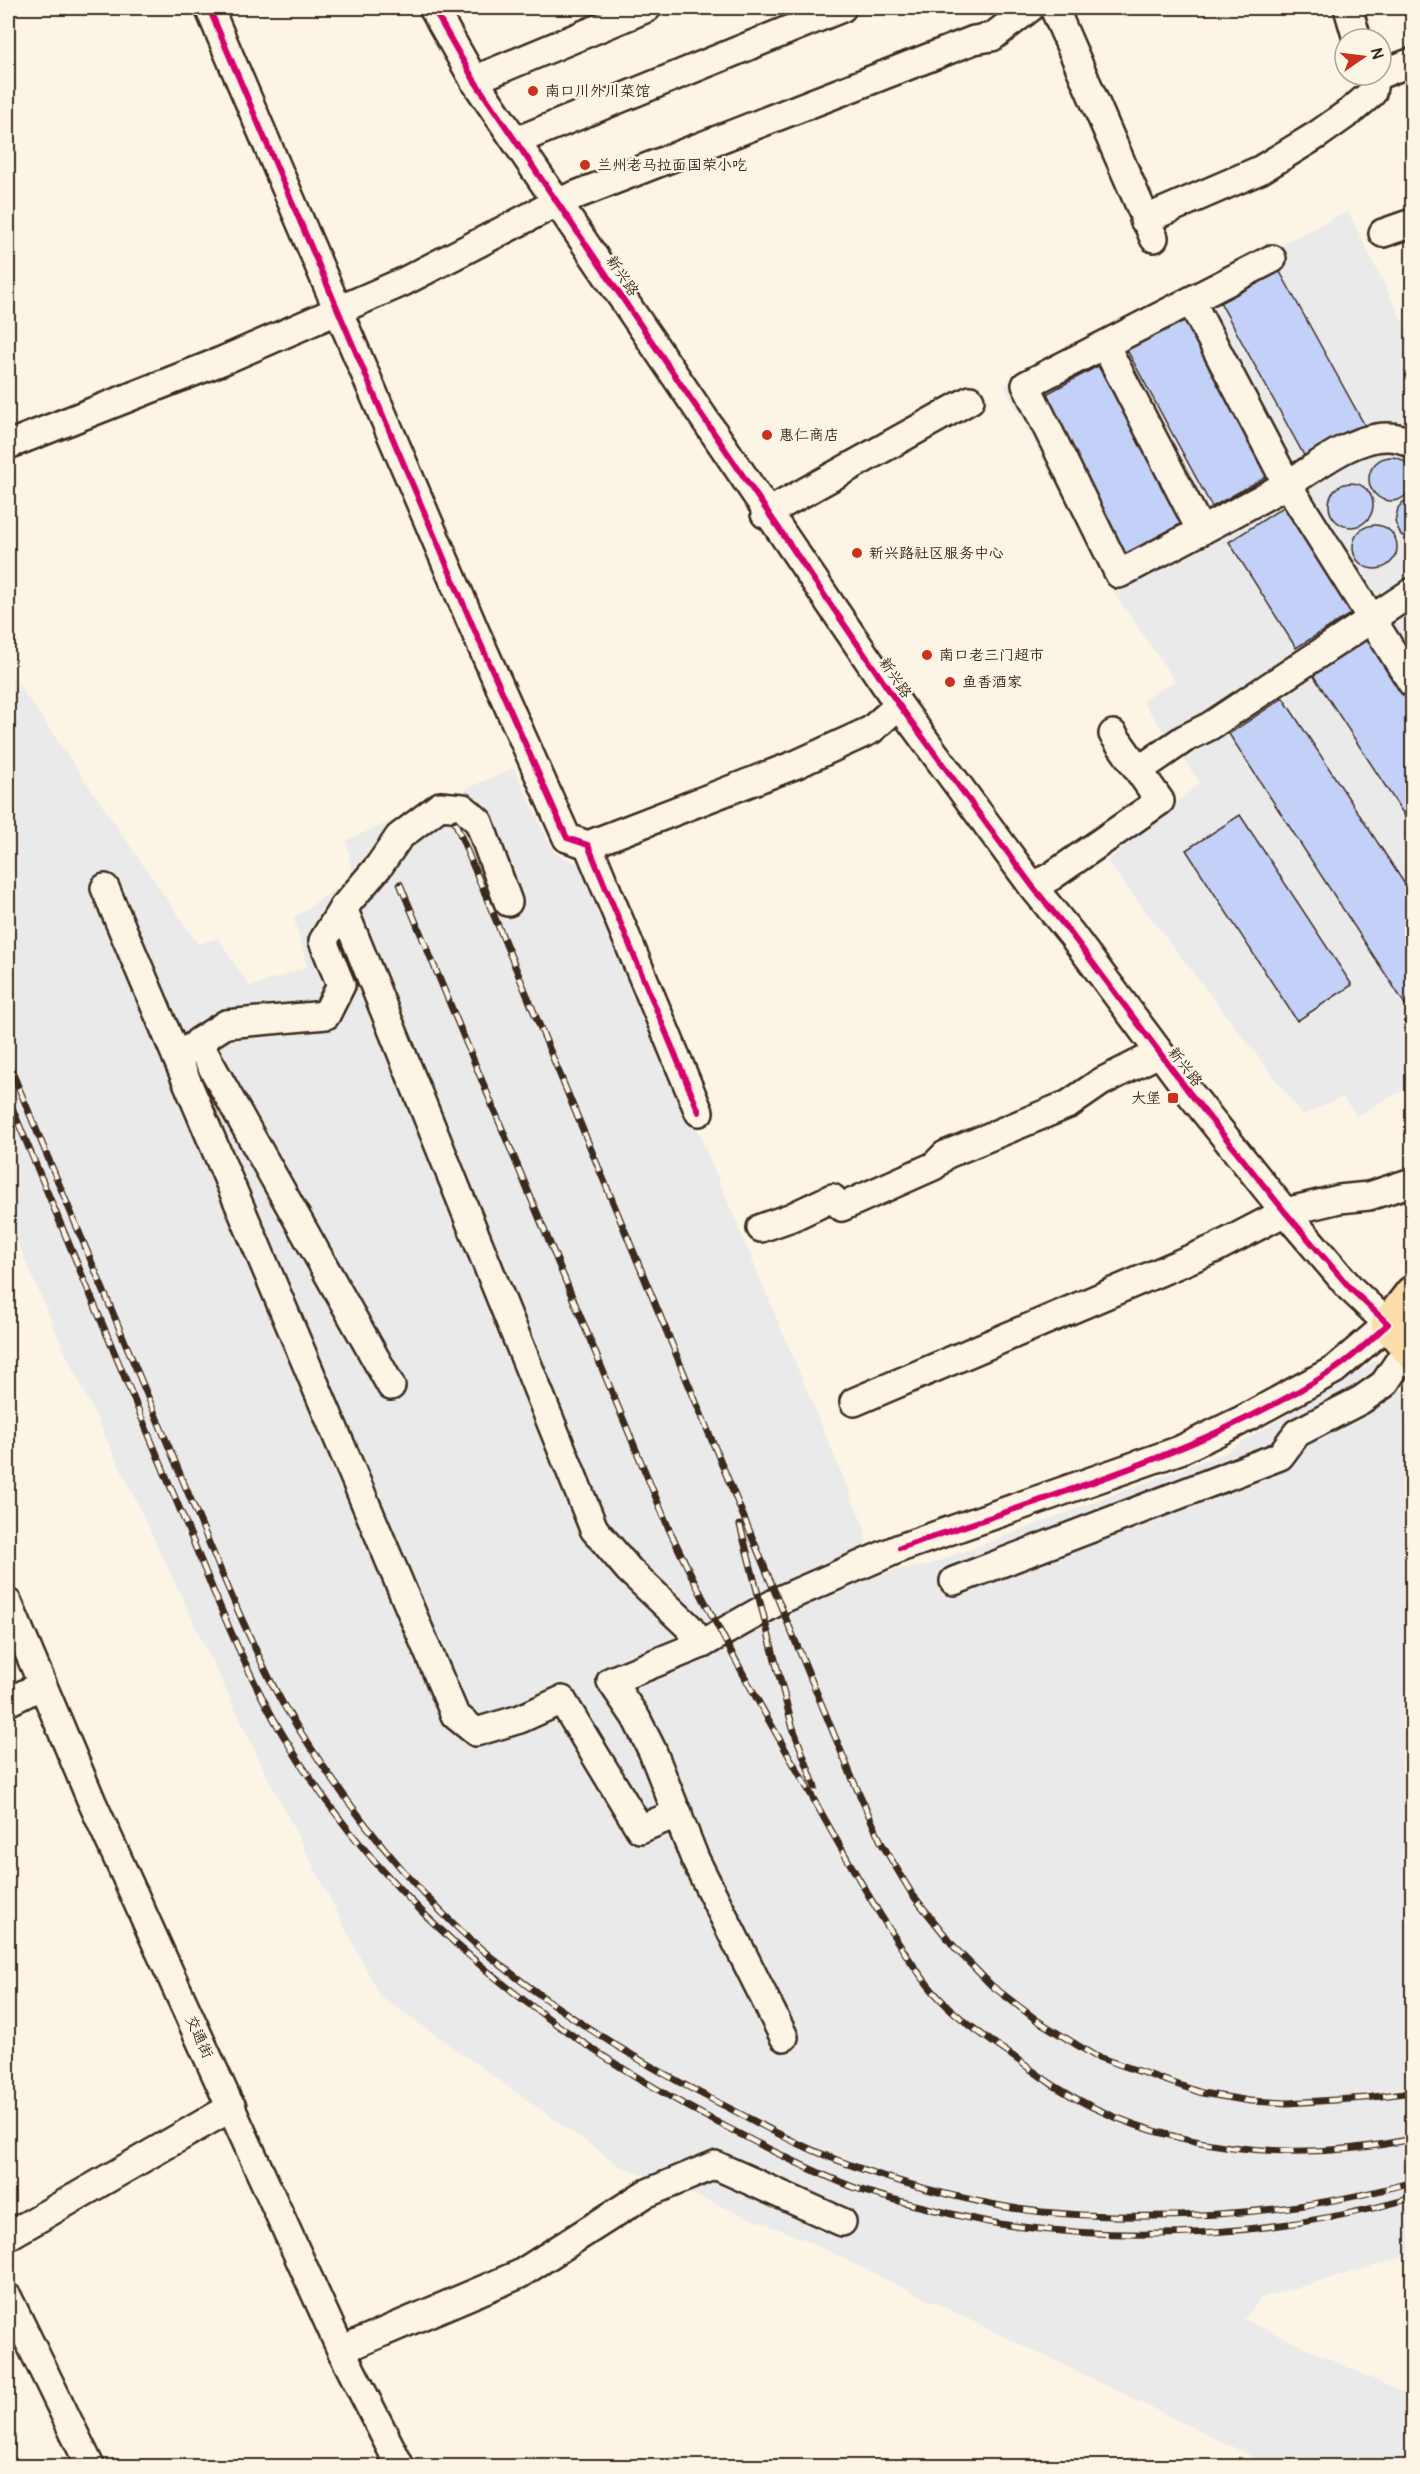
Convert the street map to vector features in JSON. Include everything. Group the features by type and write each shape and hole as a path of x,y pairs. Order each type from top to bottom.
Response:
{"main road":[{"path":"1403,1342 1413,1293"}],"street":[{"path":"209,8 475,631 567,838 588,845 797,764 871,730 899,705"},
{"path":"474,80 647,8"},
{"path":"516,141 842,8"},
{"path":"11,435 224,360 403,282 558,202 974,40 992,36 1030,8"},
{"path":"1054,8 1149,229 1260,170 1317,135 1351,111 1372,93 1374,87"},
{"path":"1348,8 1354,27"},
{"name":"新兴路","path":"440,9 474,80 899,705 1159,1053 1285,1212 1351,1289 1403,1342"},
{"path":"1393,69 1413,62"},
{"path":"1383,233 1413,223"},
{"path":"1272,259 1026,385 1119,574 1287,484 1341,451 1362,442 1389,437 1406,440 1413,444"},
{"path":"1191,300 1287,484 1413,682"},
{"path":"1105,345 1201,531"},
{"path":"765,514 970,400"},
{"path":"1139,770 1413,592"},
{"path":"1033,887 1160,801 1113,734"},
{"path":"188,1050 226,1024 326,1015 341,985 323,941 343,908 399,837 440,806 463,808 479,822 508,902"},
{"path":"588,845 699,1112"},
{"path":"105,888 188,1050 392,1386"},
{"path":"343,908 594,1529 629,1570 688,1626 702,1644"},
{"path":"188,1050 455,1715 477,1732 520,1719 562,1700 640,1829 678,1813"},
{"path":"761,1228 792,1217 832,1198 842,1207 934,1166 945,1155 1070,1104 1101,1082 1159,1053"},
{"path":"854,1402 1216,1248 1285,1212 1338,1199 1369,1196 1413,1182"},
{"path":"784,2037 694,1859 652,1750 636,1718 611,1681 702,1644 780,1600 900,1548 1180,1450 1240,1421 1334,1370 1403,1342"},
{"path":"954,1581 1280,1456 1297,1433 1361,1400 1384,1384 1403,1342"},
{"name":"交通街","path":"8,1603 92,1802 341,2350 400,2466"},
{"path":"8,1702 42,1685"},
{"path":"8,2236 232,2108"},
{"path":"341,2350 520,2274 645,2194 715,2165 842,2222"},
{"path":"8,2298 90,2466"}],"shaded area":[{"path":"1348,211 1412,340 1412,1085 1357,1116 1342,1097 1303,1115 1107,861 1200,783 1142,701 1175,681 1108,584 1004,385"},
{"path":"8,669 198,944 218,938 250,987 307,967 294,918 352,877 347,840 514,768 554,853 588,868 865,1529 864,1575 928,1565 1224,1453 1378,1359 1412,1402 1403,1420 1412,1432 1412,2255 1261,2298 1244,2319 1412,2397 1412,2466 1272,2466 801,2238 620,2166 380,1996 264,1770 65,1352 8,1221"}],"building":[{"path":"1279,270 1365,426 1306,459 1220,302"},
{"path":"1186,318 1271,474 1212,507 1127,350"},
{"path":"1098,366 1184,522 1124,555 1039,398"},
{"path":"1391,457 1407,463 1413,479 1407,495 1391,501 1375,495 1369,479 1375,463"},
{"path":"1351,483 1367,489 1373,505 1367,521 1351,527 1335,521 1329,505 1335,489"},
{"path":"1412,498 1412,541 1401,535 1395,522 1398,508 1403,502"},
{"path":"1288,504 1355,611 1296,648 1229,542"},
{"path":"1375,525 1391,531 1397,547 1391,563 1375,569 1359,563 1353,547 1359,531"},
{"path":"1371,637 1412,701 1412,827 1313,675"},
{"path":"1283,698 1412,895 1412,1015 1229,734"},
{"path":"1240,815 1352,985 1297,1021 1186,850"}],"railway":[{"path":"455,822 853,1780 882,1844 912,1894 956,1949 991,1985 1038,2021 1095,2056 1202,2093 1250,2101 1288,2103 1366,2098 1412,2092"},
{"path":"400,884 669,1529 751,1688 851,1866 899,1944 932,1990 971,2026 1053,2085 1094,2108 1137,2125 1181,2138 1274,2151 1320,2151 1367,2147 1412,2139"},
{"path":"8,1062 217,1563 262,1664 283,1704 325,1769 372,1834 424,1894 480,1948 507,1970 594,2032 686,2086 779,2134 861,2169 954,2196 1015,2208 1056,2213 1112,2216 1225,2214 1301,2206 1375,2192 1412,2182"},
{"path":"8,1098 223,1613 266,1705 325,1799 372,1858 423,1913 478,1964 537,2010 599,2053 664,2093 730,2129 833,2179 864,2191 915,2205 976,2220 1014,2226 1114,2234 1164,2234 1214,2232 1315,2220 1412,2198"},
{"path":"740,1525 792,1725 815,1787"}],"cycle path":[{"path":"209,8 475,631 567,838 588,845 699,1112"},
{"path":"433,8 474,80 899,705 1033,887 1072,935 1189,1092 1285,1212 1351,1289 1388,1324 1354,1355 1332,1371 1282,1400 1229,1426 1122,1472 900,1548"}],"place":[{"name":"南口川外川菜馆","path":"533,91"},
{"name":"兰州老马拉面国荣小吃","path":"585,165"},
{"name":"惠仁商店","path":"767,435"},
{"name":"新兴路社区服务中心","path":"857,553"},
{"name":"南口老三门超市","path":"927,655"},
{"name":"鱼香酒家","path":"950,682"},
{"name":"大堡","path":"1173,1098"}]}
